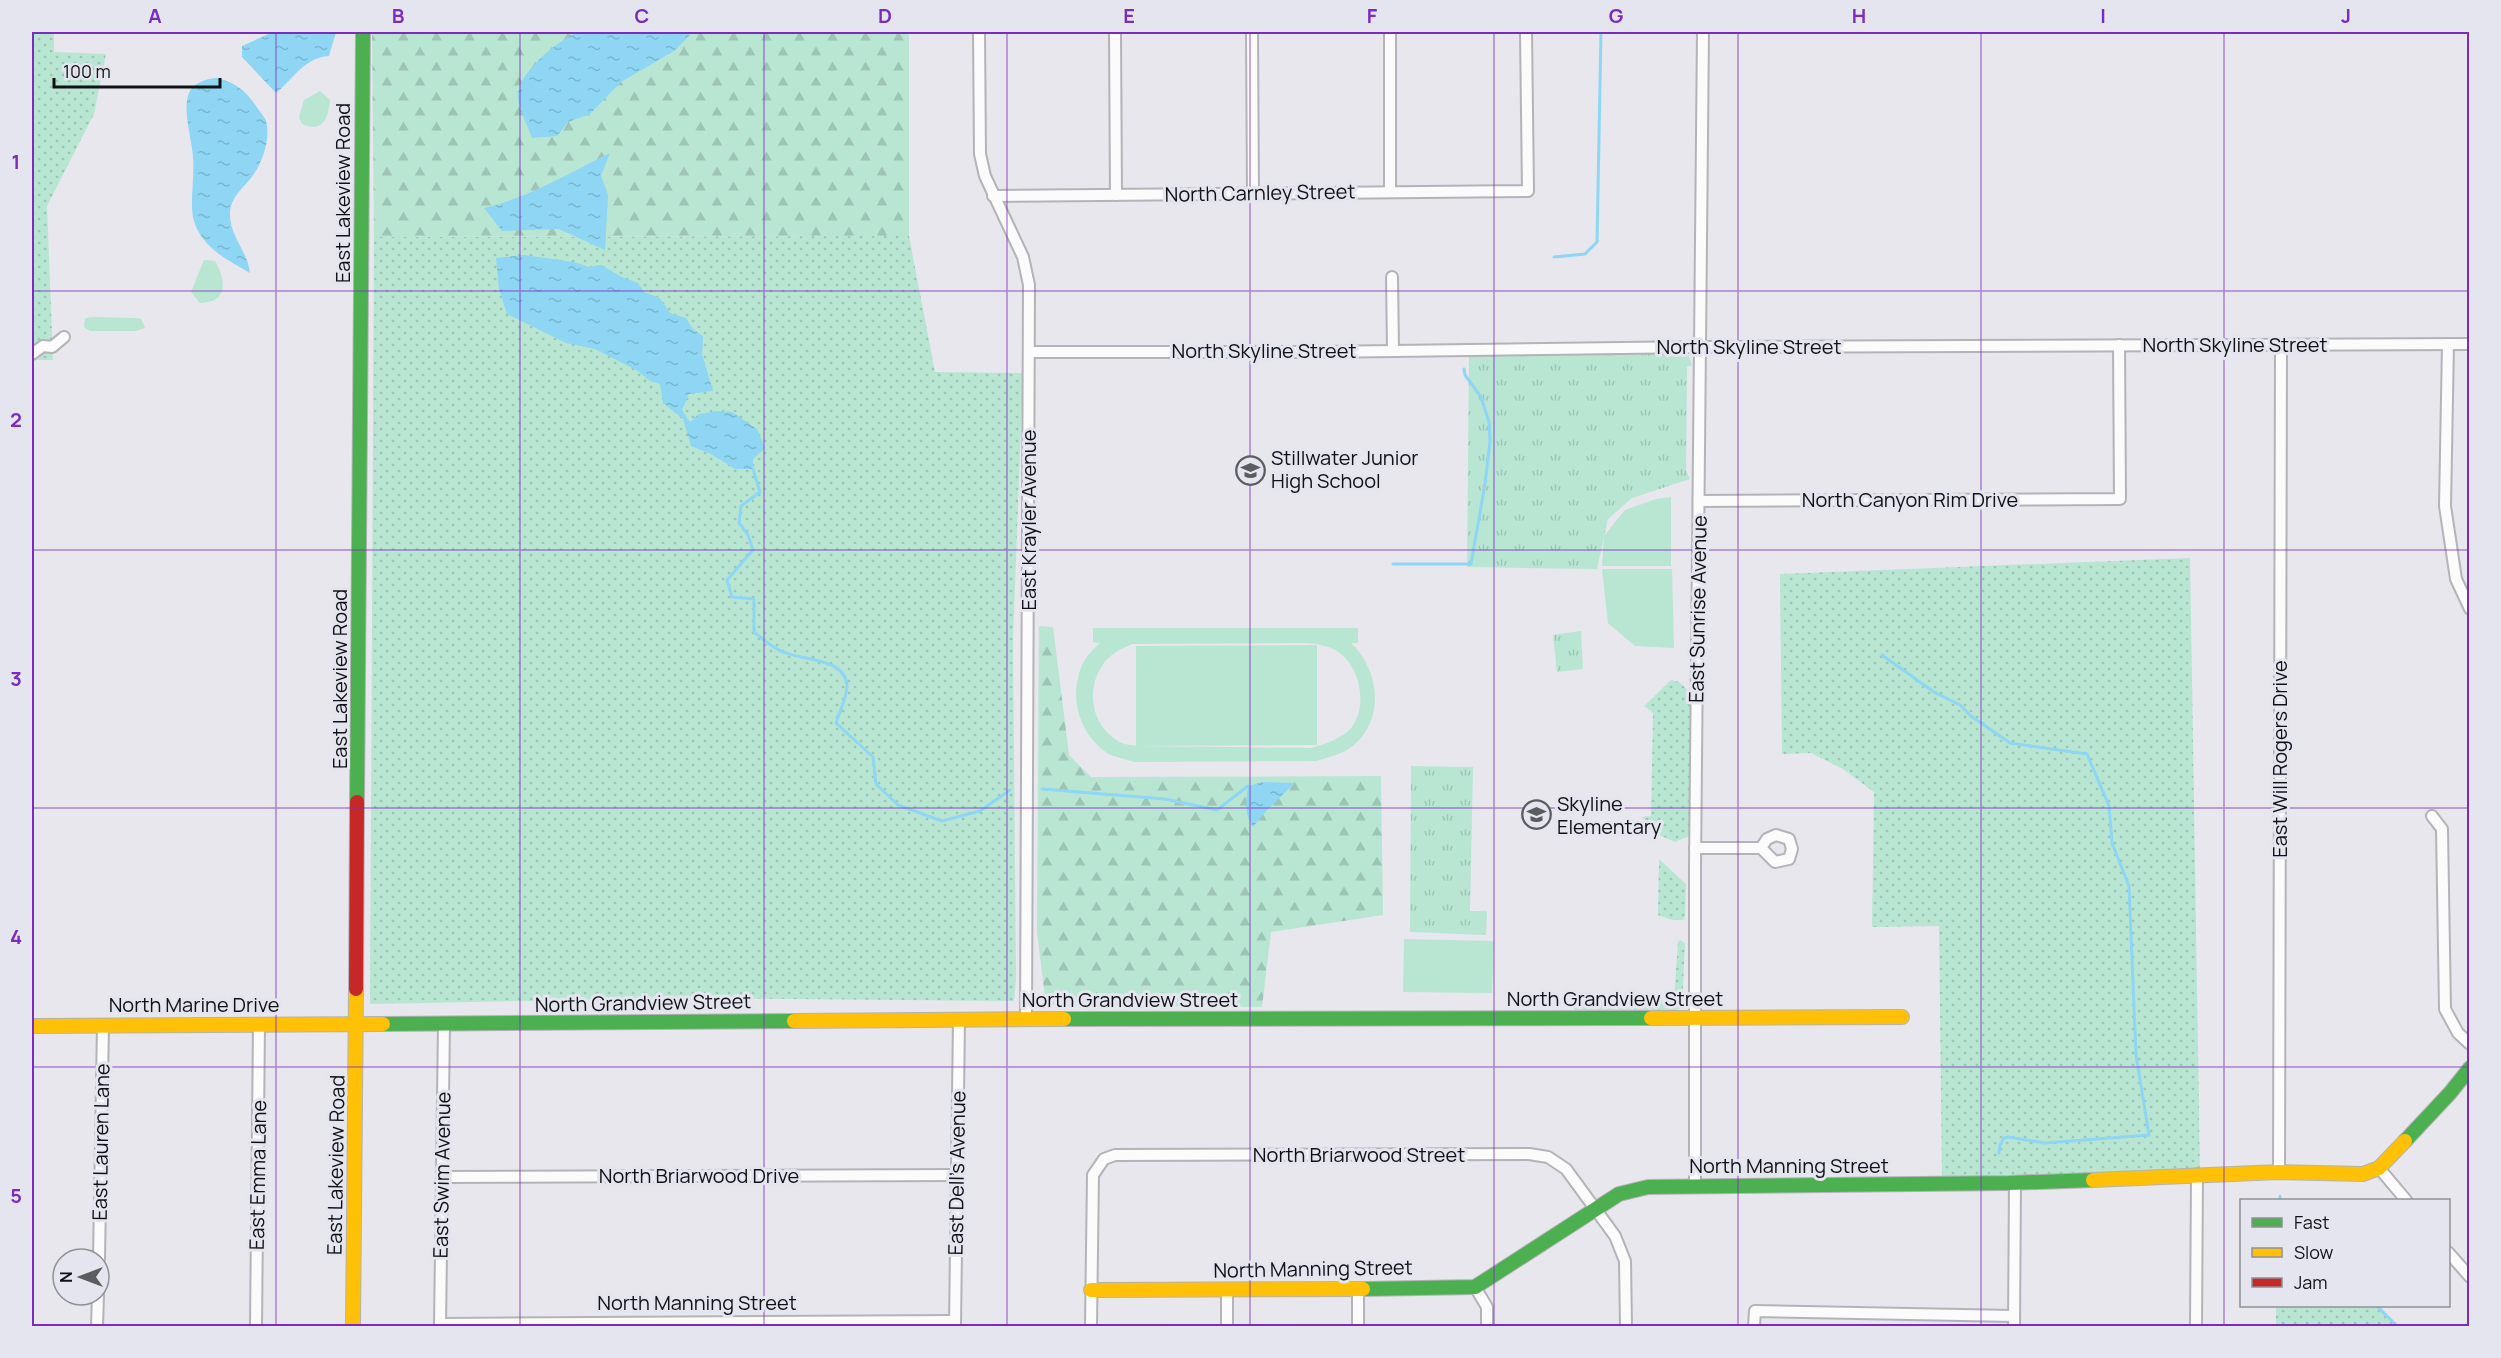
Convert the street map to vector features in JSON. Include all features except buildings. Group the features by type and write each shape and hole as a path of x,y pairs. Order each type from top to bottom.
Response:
{"street":[{"name":"East Lakeview Road","path":"353,1326 363,32"},
{"name":"East Krayler Avenue","path":"979,32 980,154 984,176 1023,257 1029,285 1026,1019"},
{"path":"1115,32 1116,195"},
{"path":"1252,32 1253,194"},
{"path":"1390,32 1390,192"},
{"name":"North Carnley Street","path":"993,196 1528,191 1526,32"},
{"name":"East Sunrise Avenue","path":"1695,1186 1695,848 1703,32"},
{"path":"1392,277 1393,349"},
{"path":"32,354 43,346 52,347 64,337"},
{"path":"2448,344 2445,506 2456,579 2469,609"},
{"name":"North Skyline Street","path":"1029,351 1319,352 1393,349 2469,344"},
{"name":"North Canyon Rim Drive","path":"1699,501 2120,499 2119,345"},
{"name":"East Will Rogers Drive","path":"2279,1172 2281,346"},
{"path":"2432,816 2442,829 2445,1009 2458,1033 2469,1044"},
{"path":"1695,848 1761,848"},
{"name":"North Grandview Street","path":"357,1023 1902,1017"},
{"name":"East Dell's Avenue","path":"955,1324 959,1020"},
{"name":"North Marine Drive","path":"32,1026 357,1023"},
{"name":"East Emma Lane","path":"256,1326 259,1024"},
{"name":"East Swim Avenue","path":"440,1325 444,1024"},
{"name":"East Lauren Lane","path":"99,1247 103,1025"},
{"path":"2405,1199 2379,1168 2450,1093 2469,1068"},
{"name":"North Briarwood Street","path":"1091,1290 1093,1174 1099,1164 1115,1155 1529,1154 1548,1157 1566,1169 1594,1211 1615,1236 1626,1261 1626,1326"},
{"name":"North Manning Street","path":"1091,1290 1227,1291 1475,1287 1619,1194 1648,1187 2015,1183 2279,1172 2348,1175 2363,1174 2379,1168"},
{"name":"North Briarwood Drive","path":"442,1177 957,1174"},
{"path":"2196,1326 2197,1174"},
{"path":"1754,1326 1755,1311 2014,1321 2015,1183"},
{"path":"2450,1254 2469,1277"},
{"path":"1475,1287 1487,1306 1487,1326"},
{"path":"1358,1288 1358,1326"},
{"path":"1091,1290 1091,1326"},
{"path":"1227,1291 1227,1326"},
{"path":"97,1326 98,1307"},
{"name":"North Manning Street","path":"440,1325 955,1324"}],"green space":[{"path":"32,32 54,32 54,52 106,54 94,114 47,206 53,360 32,360"},
{"path":"372,32 909,32 909,236 374,237"},
{"path":"320,91 330,100 326,118 315,127 302,124 299,117 304,100"},
{"path":"909,236 935,372 1023,373 1013,639 1016,979 1014,1001 676,998 370,1004 374,237"},
{"path":"204,260 215,261 223,282 216,299 200,303 191,292"},
{"path":"85,318 138,318 141,319 145,328 136,331 90,331 84,327"},
{"path":"1672,353 1688,355 1692,365 1687,367 1686,471 1690,479 1632,498 1608,519 1597,569 1467,567 1469,355"},
{"path":"1671,497 1671,566 1602,566 1604,536 1625,510 1656,499"},
{"path":"2190,558 2200,1174 1942,1178 1939,926 1872,927 1874,792 1843,769 1811,753 1782,754 1780,574"},
{"path":"1602,569 1672,569 1674,648 1635,646 1608,623"},
{"path":"1039,626 1053,627 1069,755 1091,777 1381,776 1383,915 1271,932 1262,1007 1046,1005 1037,932"},
{"path":"1093,628 1358,628 1358,643 1351,643 1368,666 1372,680 1375,694 1371,721 1365,733 1351,747 1337,755 1316,761 1134,762 1107,753 1088,734 1082,723 1076,699 1077,686 1084,661 1100,643 1093,642","holes":["1311,643 1329,647 1341,654 1353,669 1360,689 1359,709 1352,727 1338,738 1322,745 1311,748 1137,746 1317,745 1317,645 1136,646 1136,746 1118,741 1109,734 1097,717 1093,696 1097,675 1108,659 1119,650 1132,644"]},
{"path":"1581,631 1583,669 1557,672 1553,635"},
{"path":"1671,680 1679,682 1690,692 1689,836 1675,842 1659,835 1642,817 1651,816 1653,713 1644,706"},
{"path":"1411,766 1473,767 1470,911 1487,911 1486,935 1410,932"},
{"path":"1659,859 1686,884 1683,920 1672,920 1658,915"},
{"path":"1404,939 1494,941 1492,993 1403,992"},
{"path":"1680,940 1685,943 1682,1008 1675,1010 1575,1010 1571,1006 1572,1001 1674,1000"},
{"path":"2276,1307 2379,1307 2397,1326 2276,1326"}],"water":[{"path":"273,32 336,32 329,56 306,65 276,93 242,57 242,46"},
{"path":"579,32 693,32 674,51 621,82 590,114 568,122 557,136 532,138 520,107 519,89 531,68 540,59 561,42"},
{"path":"216,78 234,84 244,91 266,121 267,136 262,159 235,198 230,213 232,229 249,265 250,273 209,246 194,221 193,164 187,100 189,93 197,84"},
{"path":"610,153 601,176 608,195 605,250 559,229 502,231 484,208 516,198"},
{"path":"524,255 574,262 589,267 601,265 638,283 644,292 660,298 670,313 686,318 693,329 703,336 702,354 713,391 689,394 682,410 690,422 699,414 717,411 732,412 757,429 765,448 753,459 753,469 735,469 711,454 691,446 683,419 663,403 660,384 650,381 638,371 595,349 566,343 507,314 499,289 496,258"},
{"path":"1263,782 1295,783 1253,827 1247,812 1248,786"}],"waterway":[{"path":"1554,257 1585,254 1597,242 1601,32"},
{"path":"1393,564 1471,564 1490,441 1489,422 1481,397 1465,375 1464,369"},
{"path":"753,469 760,492 741,506 739,523 748,535 753,550 727,580 732,597 754,599 754,632 781,651 831,665 845,677 847,690 836,723 873,757 876,784 898,805 942,821 980,811 1010,790"},
{"path":"1882,655 1934,692 1960,705 1971,716 2010,743 2087,754 2109,806 2112,843 2129,886 2136,1055 2149,1135 2045,1143 2008,1137 2004,1138 2000,1145 1999,1153"},
{"path":"1042,789 1165,799 1217,810 1248,786"},
{"path":"2378,1307 2397,1326"}],"traffic: fast":[{"path":"357,802 363,32"},
{"path":"1064,1019 1651,1018"},
{"path":"383,1024 794,1021"},
{"path":"2405,1141 2470,1068"},
{"path":"1363,1289 1475,1287 1619,1194 1648,1187 2093,1180"}],"traffic: slow":[{"path":"353,1326 356,989"},
{"path":"1651,1018 1902,1017"},
{"path":"794,1021 1064,1019"},
{"path":"32,1026 383,1024"},
{"path":"2093,1180 2279,1172 2363,1174 2379,1168 2405,1141"},
{"path":"1091,1290 1363,1289"}],"traffic: jam":[{"path":"356,989 357,802"}],"place":[{"name":"Stillwater Junior High School","path":"1250,470"},
{"name":"Skyline Elementary","path":"1536,815"}]}
